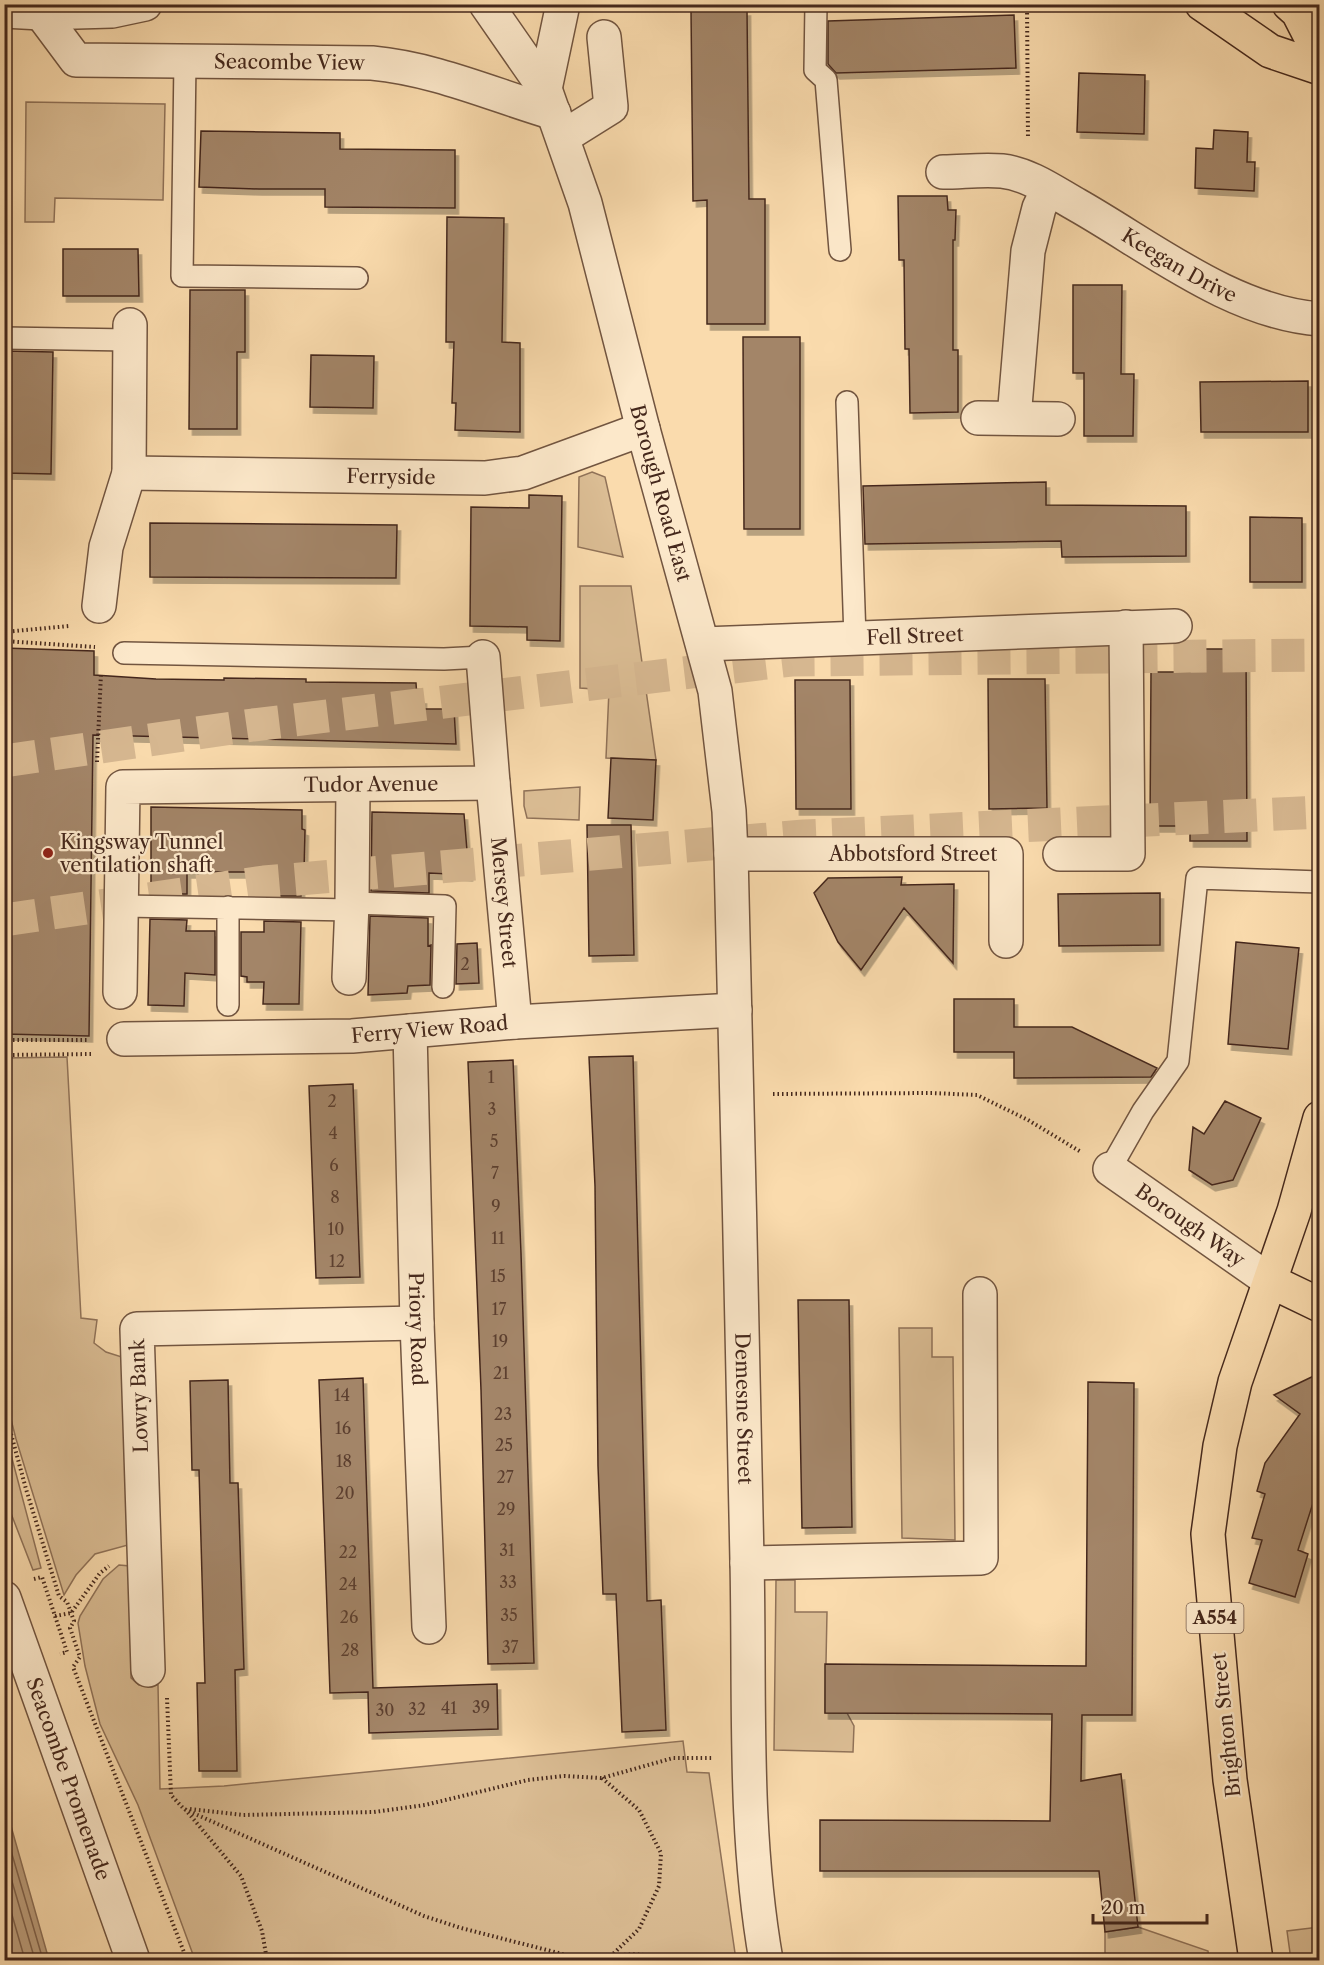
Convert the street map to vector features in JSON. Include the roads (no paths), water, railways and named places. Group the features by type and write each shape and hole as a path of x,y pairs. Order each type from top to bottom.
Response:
{"main road":[{"path":"1288,4 1298,12 1320,55"},
{"path":"1205,5 1270,51 1320,68"},
{"name":"A554","path":"1270,1281 1294,1210 1320,1118"},
{"path":"1270,1281 1320,1305"},
{"name":"Brighton Street","path":"1256,1960 1230,1780 1208,1534 1220,1446 1233,1393 1270,1281"}],"street":[{"path":"4,11 112,12 145,4"},
{"name":"Borough Road East","path":"486,4 554,113 585,203 643,429 715,691 729,811 731,854"},
{"path":"563,4 554,113 611,107 604,37"},
{"name":"Seacombe View","path":"41,13 76,60 372,63 402,66 426,70 554,113"},
{"name":"Keegan Drive","path":"943,172 1003,171 1038,184 1227,293 1279,313 1320,319"},
{"path":"1014,418 1028,251 1039,208 1038,184"},
{"path":"99,606 106,547 129,473 130,332"},
{"path":"978,418 1058,419"},
{"name":"Ferryside","path":"129,473 485,478 523,473 643,429"},
{"name":"Fell Street","path":"703,644 1175,626"},
{"path":"1060,854 1128,854 1126,627"},
{"path":"483,657 494,783"},
{"name":"Tudor Avenue","path":"122,906 123,788 494,783"},
{"name":"Mersey Street","path":"494,783 516,1022"},
{"path":"349,978 353,785"},
{"name":"Abbotsford Street","path":"731,854 1006,855 1006,941"},
{"name":"Demesne Street","path":"731,854 751,1836 759,1920 766,1960"},
{"path":"120,992 122,906"},
{"name":"Ferry View Road","path":"110,1040 352,1036 516,1022 735,1010"},
{"name":"Priory Road","path":"410,1031 417,1323 429,1627"},
{"name":"Borough Way","path":"1110,1169 1270,1281"},
{"path":"747,1563 981,1558 980,1294"},
{"name":"Lowry Bank","path":"148,1670 137,1329 417,1323"},
{"name":"Seacombe Promenade","path":"4,1598 133,1960"}],"lane":[{"path":"816,4 815,70 826,80 840,250"},
{"path":"185,61 182,276 357,278"},
{"path":"4,338 130,332"},
{"path":"847,402 855,638"},
{"path":"124,653 444,659 483,657"},
{"path":"1110,1169 1143,1110 1178,1061 1197,878 1320,882"},
{"path":"122,906 445,906 443,987"},
{"path":"228,907 228,1005"}],"water":[{"path":"5,1805 49,1960 5,1960"}],"tunnel":[{"path":"4,761 253,725 791,660 1320,655"},
{"path":"4,920 264,882 804,836 1320,812"}],"place":[{"name":"Kingsway Tunnel ventilation shaft","path":"48,853"}]}
